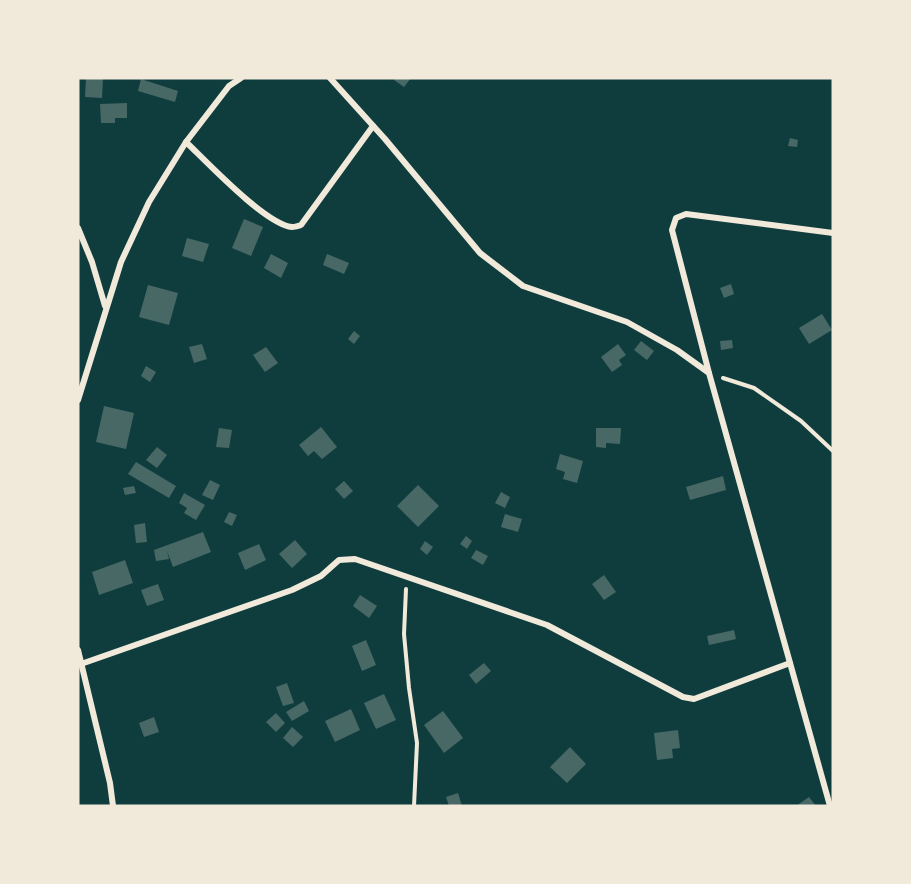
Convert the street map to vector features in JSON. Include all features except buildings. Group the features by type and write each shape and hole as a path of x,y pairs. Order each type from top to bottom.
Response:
{"street":[{"path":"78,400 121,262 148,202 186,142 229,86 241,78"},
{"path":"330,78 480,253 523,286 627,322 676,350 709,373"},
{"path":"186,142 250,204 292,227 301,225 373,126"},
{"path":"830,806 709,373 672,230 676,218 686,214 833,233"},
{"path":"78,228 106,306"},
{"path":"81,664 292,590 321,576 339,560 355,559 547,625 683,697 694,699 790,663"},
{"path":"78,650 110,783 113,806"}],"path":[{"path":"709,373 754,388 801,421 833,451"},
{"path":"407,576 404,634 417,743 414,806"}]}
